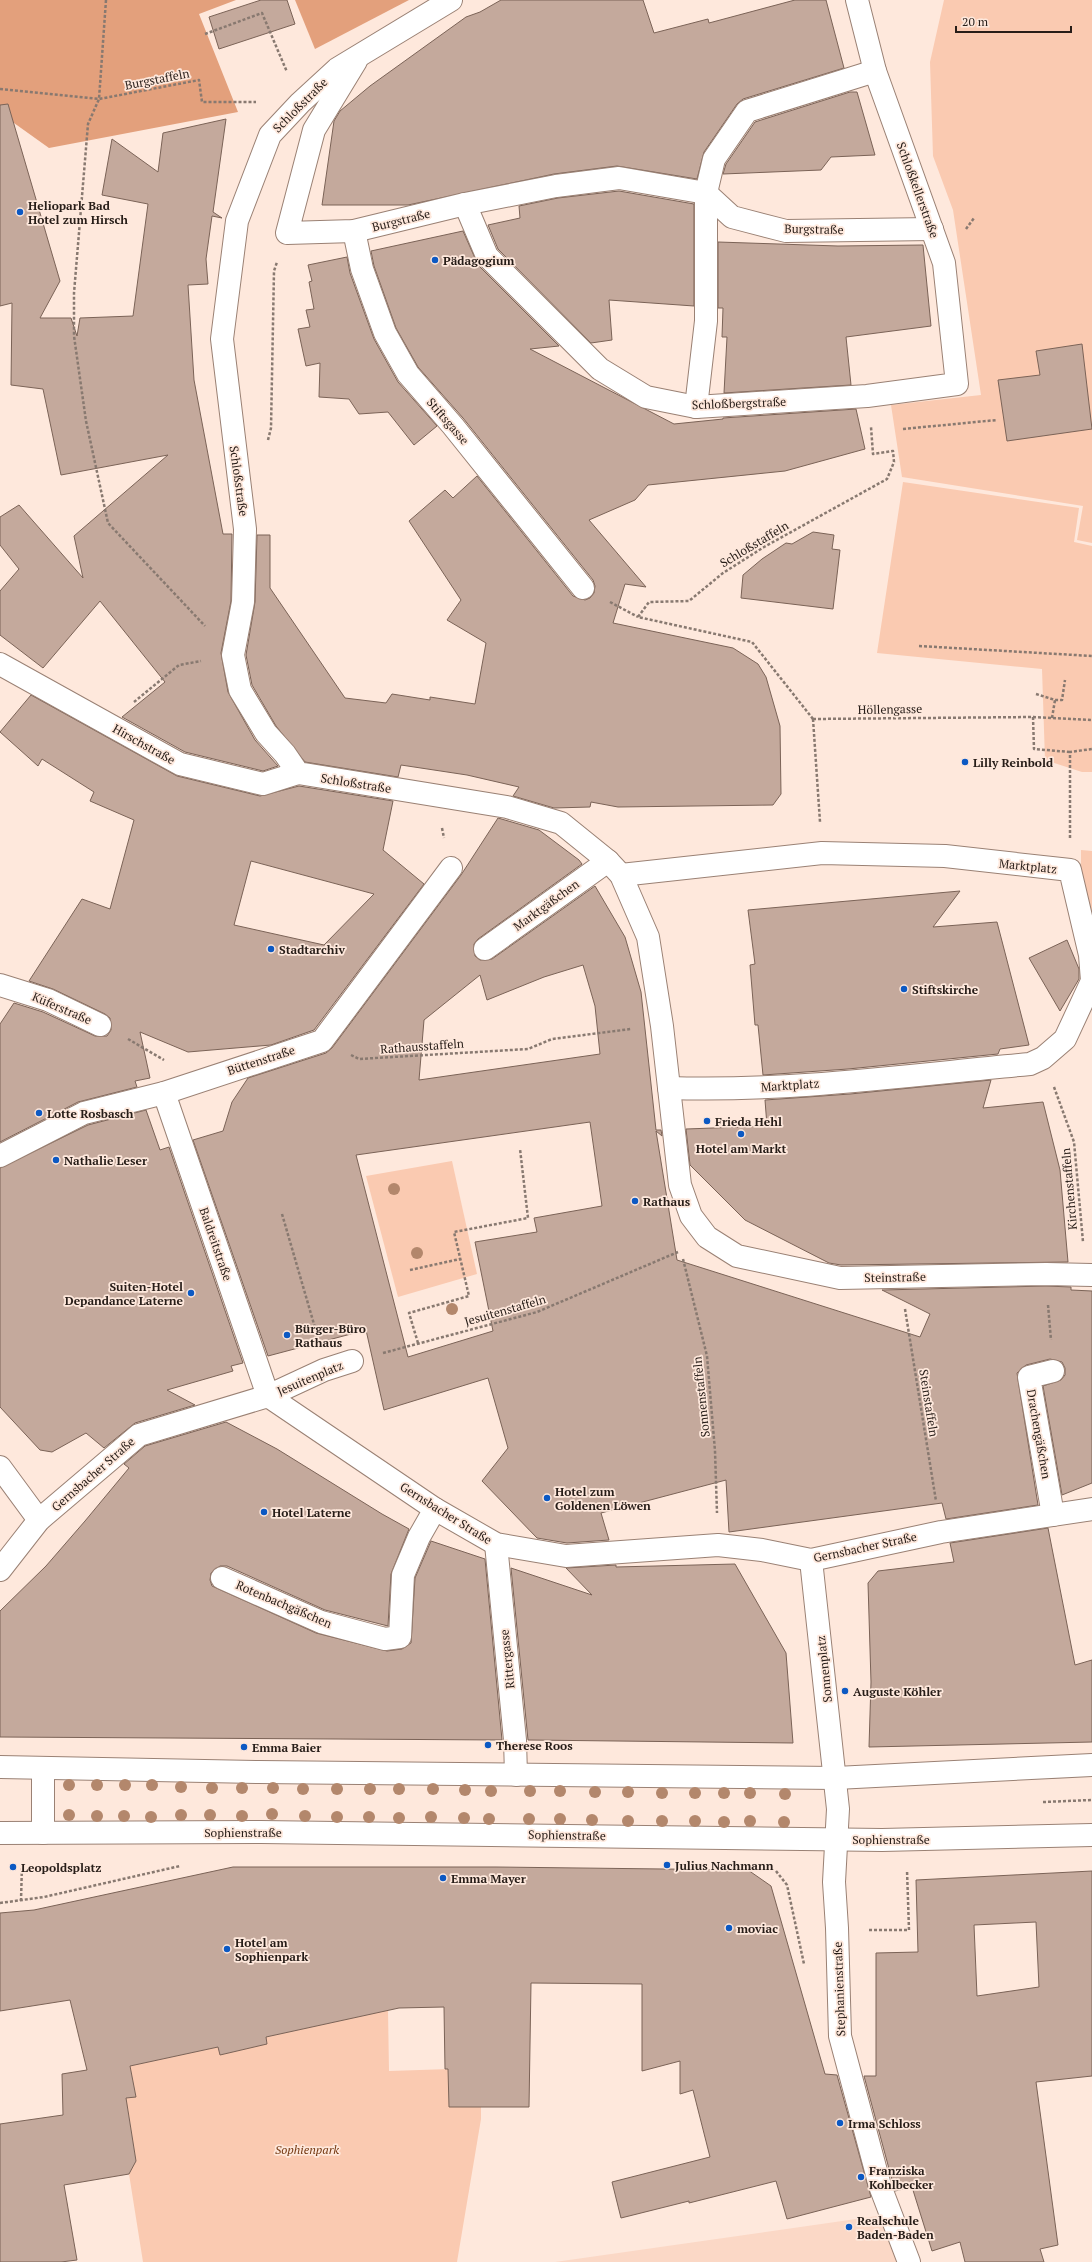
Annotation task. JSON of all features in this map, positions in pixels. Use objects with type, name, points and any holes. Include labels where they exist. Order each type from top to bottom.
[{"type":"street","name":"Schloßstraße","points":[[451,0],[336,69],[300,103],[270,135],[238,220],[222,339],[245,529],[243,602],[233,655],[240,690],[266,733],[285,754],[298,773],[507,807],[561,823],[615,868]]},
{"type":"street","name":"Schloßkellerstraße","points":[[857,0],[874,71],[944,264],[957,384]]},
{"type":"street","points":[[287,233],[314,130],[360,55]]},
{"type":"street","points":[[696,407],[706,321],[706,193],[714,159],[747,111],[874,71]]},
{"type":"street","name":"Burgstraße","points":[[287,233],[354,231],[466,204],[556,186],[619,178],[706,193],[732,217],[786,231],[932,229]]},
{"type":"street","name":"Schloßbergstraße","points":[[466,204],[487,256],[600,369],[646,397],[696,407],[867,396],[957,384]]},
{"type":"street","name":"Stiftsgasse","points":[[354,231],[362,269],[385,333],[408,374],[487,466],[584,588]]},
{"type":"street","name":"Hirschstraße","points":[[0,664],[180,764],[263,784],[298,773]]},
{"type":"street","name":"Marktplatz","points":[[615,868],[699,865],[822,853],[945,856],[1070,870],[1090,955],[1092,981],[1065,1039],[1043,1058],[1030,1064],[764,1088],[669,1088]]},
{"type":"street","points":[[322,1041],[451,868]]},
{"type":"street","points":[[615,868],[648,936],[662,1026],[669,1088]]},
{"type":"street","name":"Marktgäßchen","points":[[486,949],[615,868]]},
{"type":"street","name":"Küferstraße","points":[[0,985],[48,1000],[100,1025]]},
{"type":"street","name":"Büttenstraße","points":[[0,1156],[84,1113],[164,1093],[322,1041]]},
{"type":"street","name":"Steinstraße","points":[[669,1088],[680,1185],[691,1216],[707,1237],[737,1256],[771,1265],[840,1278],[1046,1274],[1089,1275]]},
{"type":"street","name":"Baldreitstraße","points":[[164,1093],[268,1396]]},
{"type":"street","name":"Jesuitenplatz","points":[[268,1396],[324,1370],[352,1361]]},
{"type":"street","name":"Drachengäßchen","points":[[1053,1371],[1029,1377],[1053,1515]]},
{"type":"street","name":"Gernsbacher Straße","points":[[0,1570],[39,1520],[139,1434],[268,1396],[435,1509],[496,1544],[566,1556],[718,1545],[762,1550],[811,1560],[941,1532],[1092,1509]]},
{"type":"street","points":[[0,1467],[39,1520]]},
{"type":"street","name":"Rotenbachgäßchen","points":[[222,1578],[321,1622],[385,1639],[400,1637],[403,1575],[419,1537],[435,1509]]},
{"type":"street","name":"Rittergasse","points":[[496,1544],[515,1740],[516,1775]]},
{"type":"street","name":"Sonnenplatz","points":[[811,1560],[836,1778]]},
{"type":"street","points":[[0,1767],[516,1775],[836,1778],[1092,1765]]},
{"type":"street","points":[[32,1833],[43,1768]]},
{"type":"street","name":"Stephanienstraße","points":[[836,1778],[838,1839],[834,1882],[837,1928],[840,2036],[880,2186],[909,2262]]},
{"type":"street","name":"Sophienstraße","points":[[0,1833],[276,1832],[906,1840],[1092,1835]]},
{"type":"path","points":[[106,0],[99,99],[88,124],[74,293],[74,336],[86,421],[108,523],[233,655]]},
{"type":"path","points":[[205,34],[262,13],[300,103]]},
{"type":"path","name":"Burgstaffeln","points":[[0,89],[99,99],[199,80],[202,102],[300,103]]},
{"type":"path","points":[[271,428],[274,271],[287,233]]},
{"type":"path","name":"Schloßstaffeln","points":[[813,719],[752,642],[638,617],[649,602],[689,601],[723,572],[764,546],[887,479],[894,462],[893,451],[873,454],[870,419]]},
{"type":"path","points":[[903,429],[997,420]]},
{"type":"path","points":[[919,646],[1092,656]]},
{"type":"path","points":[[134,701],[179,665],[233,655]]},
{"type":"path","points":[[1036,694],[1055,700],[1062,700],[1065,680]]},
{"type":"path","points":[[1052,718],[1055,700]]},
{"type":"path","points":[[1033,717],[1034,749],[1070,752],[1092,749]]},
{"type":"path","name":"Höllengasse","points":[[813,719],[1033,717],[1092,720]]},
{"type":"path","points":[[813,719],[822,853]]},
{"type":"path","points":[[1070,752],[1070,870]]},
{"type":"path","name":"Rathausstaffeln","points":[[322,1041],[359,1059],[528,1049],[552,1040],[662,1026]]},
{"type":"path","name":"Kirchenstaffeln","points":[[1043,1058],[1074,1142],[1089,1275]]},
{"type":"path","points":[[418,1343],[409,1313],[469,1296],[454,1232],[528,1218],[520,1149]]},
{"type":"path","points":[[282,1214],[320,1343]]},
{"type":"path","name":"Jesuitenstaffeln","points":[[382,1354],[418,1343],[537,1312],[681,1251]]},
{"type":"path","name":"Sonnenstaffeln","points":[[681,1251],[707,1356],[715,1451],[718,1545]]},
{"type":"path","points":[[410,1270],[460,1259]]},
{"type":"path","points":[[1046,1274],[1053,1371]]},
{"type":"path","name":"Steinstaffeln","points":[[900,1277],[941,1532]]},
{"type":"path","points":[[21,1901],[32,1833]]},
{"type":"path","points":[[872,1930],[909,1930],[906,1840]]},
{"type":"path","points":[[779,1873],[787,1886],[806,1970]]},
{"type":"shaded area","points":[[0,0],[236,0],[199,14],[238,112],[49,148],[0,113]]},
{"type":"shaded area","points":[[295,0],[409,0],[315,49]]},
{"type":"shaded area","name":"Realschule Baden-Baden","points":[[891,2214],[909,2262],[555,2262]]},
{"type":"green space","points":[[944,0],[1092,0],[1092,543],[1077,540],[1083,506],[902,477],[891,405],[981,395],[953,210],[933,156],[930,62]]},
{"type":"green space","points":[[903,482],[1079,508],[1074,542],[1092,546],[1092,772],[1082,772],[1045,760],[1042,669],[877,653]]},
{"type":"green space","points":[[1081,850],[1092,851],[1092,914],[1081,873]]},
{"type":"green space","points":[[452,1161],[477,1274],[398,1297],[366,1176]]},
{"type":"green space","name":"Sophienpark","points":[[388,2010],[389,2071],[481,2068],[481,2119],[457,2262],[143,2262],[129,2174],[136,2161],[128,2109],[118,2100],[136,2096],[130,2066],[218,2047],[267,2044],[266,2037]]},
{"type":"building","points":[[261,0],[287,0],[295,24],[219,49],[209,17]]},
{"type":"building","points":[[501,0],[643,0],[654,33],[708,19],[709,23],[795,0],[826,0],[844,68],[743,99],[737,104],[704,152],[697,179],[617,166],[554,174],[408,205],[322,205],[334,121],[340,111],[370,86],[466,17],[480,12]]},
{"type":"building","points":[[850,92],[857,92],[875,155],[831,157],[821,170],[723,174],[726,164],[755,122]]},
{"type":"building","points":[[8,104],[60,281],[40,318],[71,318],[77,336],[80,318],[133,316],[148,204],[102,195],[112,139],[158,172],[163,133],[226,119],[213,212],[222,218],[212,216],[206,259],[208,284],[188,285],[194,380],[223,534],[232,534],[231,601],[221,653],[228,692],[255,740],[278,766],[263,771],[185,752],[122,717],[165,682],[100,601],[43,668],[0,635],[0,591],[19,569],[0,545],[0,517],[19,505],[83,578],[74,536],[168,455],[61,475],[43,389],[11,385],[12,303],[0,306],[0,105]]},
{"type":"building","points":[[619,191],[694,204],[694,306],[609,300],[612,340],[591,343],[498,249],[488,225],[520,218],[519,206],[558,198]]},
{"type":"building","points":[[463,231],[478,265],[559,346],[530,349],[674,424],[723,418],[856,409],[865,449],[785,471],[648,485],[635,500],[589,520],[646,587],[625,584],[613,623],[733,648],[758,664],[766,677],[780,726],[781,794],[773,805],[618,807],[591,802],[590,807],[554,808],[513,796],[519,787],[467,775],[401,765],[398,777],[305,762],[276,726],[252,685],[246,655],[255,602],[257,535],[270,535],[270,588],[345,698],[386,703],[392,694],[430,700],[430,697],[475,704],[486,643],[447,620],[461,600],[409,521],[445,490],[453,498],[477,476],[573,596],[585,600],[590,598],[594,593],[595,586],[593,580],[463,418],[418,367],[396,328],[374,266],[371,251]]},
{"type":"building","points":[[718,242],[838,246],[923,245],[931,326],[846,337],[851,385],[724,393],[727,337],[722,337],[723,308],[718,308]]},
{"type":"building","points":[[347,257],[350,273],[374,339],[398,382],[437,426],[414,445],[388,412],[359,414],[349,399],[319,397],[320,363],[306,366],[298,329],[310,327],[306,310],[314,309],[309,282],[312,281],[308,265]]},
{"type":"building","points":[[1082,344],[1092,429],[1007,441],[998,380],[1040,375],[1036,351]]},
{"type":"building","points":[[813,532],[834,535],[832,549],[840,550],[833,609],[741,598],[743,575],[762,559],[786,543],[792,544]]},
{"type":"building","points":[[31,695],[177,776],[260,796],[299,786],[393,801],[383,850],[424,884],[314,1030],[271,1045],[188,1052],[140,1032],[150,1078],[135,1081],[137,1087],[78,1102],[0,1142],[0,1024],[14,1003],[43,1012],[95,1036],[107,1036],[111,1030],[110,1018],[105,1014],[53,989],[29,981],[82,899],[110,909],[134,820],[90,801],[94,792],[42,759],[38,766],[0,732]],"holes":[[[251,861],[374,894],[324,945],[234,925]]]},
{"type":"building","points":[[498,818],[539,830],[579,860],[582,864],[478,939],[474,944],[475,956],[480,960],[492,959],[595,886],[625,937],[641,992],[656,1130],[661,1130],[662,1136],[656,1131],[677,1260],[920,1337],[930,1314],[882,1290],[1046,1286],[1071,1287],[1071,1290],[1092,1291],[1092,1483],[1062,1495],[1043,1386],[1061,1380],[1065,1375],[1065,1368],[1062,1362],[1050,1359],[1026,1365],[1017,1373],[1038,1505],[946,1519],[942,1503],[729,1532],[726,1480],[601,1513],[609,1540],[567,1543],[537,1538],[482,1481],[508,1448],[488,1378],[384,1410],[366,1330],[268,1356],[193,1140],[223,1131],[232,1102],[248,1078],[326,1053],[332,1048],[461,875]],"holes":[[[583,965],[595,1006],[600,1054],[419,1080],[424,1020],[480,975],[487,1000],[544,977]],[[590,1122],[602,1206],[534,1218],[537,1232],[475,1242],[493,1331],[408,1357],[356,1155]]]},
{"type":"building","name":"Stiftskirche","points":[[960,891],[933,927],[997,922],[1029,1045],[1000,1049],[998,1054],[848,1069],[763,1075],[758,1025],[755,1025],[750,965],[755,964],[748,910]]},
{"type":"building","points":[[1067,940],[1079,969],[1079,979],[1060,1011],[1029,958]]},
{"type":"building","points":[[991,1080],[983,1108],[1043,1102],[1060,1170],[1068,1262],[841,1265],[829,1263],[745,1220],[690,1165],[686,1129],[767,1126],[765,1100],[850,1094]]},
{"type":"building","points":[[146,1110],[160,1150],[169,1147],[243,1363],[231,1366],[233,1371],[167,1390],[195,1405],[135,1423],[104,1448],[86,1433],[52,1452],[40,1450],[0,1407],[0,1168],[88,1125]]},
{"type":"building","points":[[226,1422],[277,1449],[409,1529],[391,1574],[388,1626],[325,1610],[227,1566],[220,1566],[211,1573],[210,1580],[212,1586],[316,1633],[387,1651],[402,1649],[411,1643],[415,1578],[431,1541],[485,1559],[502,1740],[0,1737],[0,1611],[46,1566],[129,1468],[124,1464],[145,1446]]},
{"type":"building","points":[[1048,1528],[1075,1665],[1092,1660],[1092,1742],[869,1747],[871,1682],[868,1583],[878,1571],[954,1562],[950,1543]]},
{"type":"building","points":[[735,1564],[786,1653],[793,1743],[528,1740],[511,1568],[592,1595],[566,1568],[616,1565],[616,1567]]},
{"type":"building","points":[[233,1867],[496,1867],[748,1870],[771,1886],[825,2074],[837,2075],[871,2197],[787,2219],[776,2181],[621,2218],[612,2182],[710,2157],[693,2090],[680,2094],[680,2061],[642,2071],[642,1984],[531,1983],[529,2107],[449,2107],[448,2069],[445,2069],[444,2007],[399,2008],[266,2037],[267,2044],[220,2055],[218,2047],[130,2066],[136,2097],[126,2098],[136,2161],[129,2174],[64,2185],[77,2260],[61,2262],[0,2262],[0,2124],[63,2115],[62,2074],[87,2070],[70,2000],[0,2011],[0,1913],[34,1910]]},
{"type":"building","points":[[1092,1871],[1092,2076],[1036,2082],[1058,2245],[1040,2249],[1044,2262],[965,2262],[960,2242],[932,2251],[912,2187],[895,2191],[864,2076],[876,2076],[876,1953],[918,1952],[916,1880]],"holes":[[[1036,1922],[1039,1987],[977,1996],[974,1925]]]},
{"type":"place","name":"Heliopark Bad Hotel zum Hirsch","points":[[20,212]]},
{"type":"place","name":"Pädagogium","points":[[435,260]]},
{"type":"place","name":"Lilly Reinbold","points":[[965,762]]},
{"type":"place","name":"Stadtarchiv","points":[[271,949]]},
{"type":"place","name":"Stiftskirche","points":[[904,989]]},
{"type":"place","name":"Lotte Rosbasch","points":[[39,1113]]},
{"type":"place","name":"Frieda Hehl","points":[[707,1121]]},
{"type":"place","name":"Hotel am Markt","points":[[741,1134]]},
{"type":"place","name":"Nathalie Leser","points":[[56,1160]]},
{"type":"place","name":"Rathaus","points":[[635,1201]]},
{"type":"place","name":"Suiten-Hotel Depandance Laterne","points":[[191,1293]]},
{"type":"place","name":"Bürger-Büro Rathaus","points":[[287,1335]]},
{"type":"place","name":"Hotel zum Goldenen Löwen","points":[[547,1498]]},
{"type":"place","name":"Hotel Laterne","points":[[264,1512]]},
{"type":"place","name":"Auguste Köhler","points":[[845,1691]]},
{"type":"place","name":"Therese Roos","points":[[488,1745]]},
{"type":"place","name":"Emma Baier","points":[[244,1747]]},
{"type":"place","name":"Julius Nachmann","points":[[667,1865]]},
{"type":"place","name":"Leopoldsplatz","points":[[13,1867]]},
{"type":"place","name":"Emma Mayer","points":[[443,1878]]},
{"type":"place","name":"moviac","points":[[729,1928]]},
{"type":"place","name":"Hotel am Sophienpark","points":[[227,1949]]},
{"type":"place","name":"Irma Schloss","points":[[840,2123]]},
{"type":"place","name":"Franziska Kohlbecker","points":[[861,2177]]},
{"type":"place","name":"Realschule Baden-Baden","points":[[849,2227]]}]
